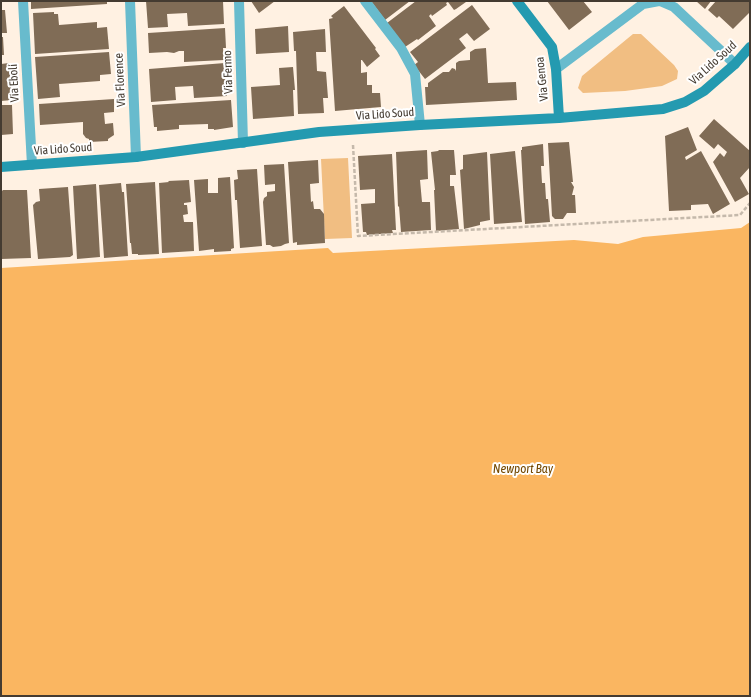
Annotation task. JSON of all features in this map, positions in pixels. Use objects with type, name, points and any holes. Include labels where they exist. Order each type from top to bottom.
[{"type":"street","name":"Via Eboli","points":[[23,1],[32,164]]},
{"type":"street","name":"Via Florence","points":[[130,1],[136,157]]},
{"type":"street","name":"Via Fermo","points":[[239,1],[244,143]]},
{"type":"street","points":[[365,1],[401,48],[415,74],[420,125]]},
{"type":"street","name":"Via Genoa","points":[[517,1],[552,47],[556,68],[559,118]]},
{"type":"street","points":[[556,68],[643,4],[659,1],[674,8],[735,64]]},
{"type":"street","name":"Via Lido Soud","points":[[1,168],[32,164],[136,157],[319,132],[559,118],[663,109],[685,102],[704,91],[735,64],[750,46]]},
{"type":"path","points":[[352,130],[358,236],[740,214],[750,203]]},
{"type":"shaded area","points":[[633,34],[641,34],[674,65],[678,71],[677,79],[662,86],[625,91],[583,93],[578,88],[582,76]]},
{"type":"shaded area","points":[[348,158],[352,238],[325,239],[321,159]]},
{"type":"water","name":"Newport Bay","points":[[750,222],[750,696],[1,696],[1,268],[328,248],[333,253],[574,240],[618,244],[643,237],[741,228]]},
{"type":"building","points":[[31,1],[107,1],[107,4],[31,9]]},
{"type":"building","points":[[146,1],[223,1],[224,24],[188,26],[187,13],[167,14],[168,27],[148,28]]},
{"type":"building","points":[[251,1],[275,1],[259,13]]},
{"type":"building","points":[[371,1],[410,1],[385,20]]},
{"type":"building","points":[[416,1],[466,2],[454,10],[448,2],[446,3],[447,5],[432,16],[431,14],[429,16],[436,26],[418,40],[417,39],[405,47],[387,23]]},
{"type":"building","points":[[547,1],[583,1],[592,12],[569,30]]},
{"type":"building","points":[[696,1],[711,1],[705,9]]},
{"type":"building","points":[[716,1],[750,1],[750,12],[733,29],[719,16],[717,18],[708,10]]},
{"type":"building","points":[[472,5],[490,29],[474,41],[467,33],[459,39],[466,48],[425,79],[414,65],[418,62],[410,52]]},
{"type":"building","points":[[344,6],[376,48],[375,49],[380,56],[367,67],[361,60],[361,73],[367,72],[367,85],[372,85],[372,93],[380,93],[381,107],[335,111],[329,19],[333,18],[331,16]]},
{"type":"building","points":[[1,10],[5,10],[7,33],[1,33]]},
{"type":"building","points":[[54,12],[54,14],[58,14],[59,25],[97,22],[97,28],[107,27],[109,49],[35,54],[33,13]]},
{"type":"building","points":[[288,26],[289,52],[256,54],[255,29]]},
{"type":"building","points":[[225,28],[226,48],[223,48],[224,60],[184,62],[184,51],[174,53],[149,53],[148,33]]},
{"type":"building","points":[[325,29],[326,52],[316,52],[317,71],[326,72],[328,98],[323,98],[324,113],[298,114],[296,51],[294,51],[293,32]]},
{"type":"building","points":[[1,37],[3,37],[4,55],[1,55]]},
{"type":"building","points":[[486,48],[488,83],[516,82],[517,100],[426,105],[425,87],[428,87],[428,83],[443,72],[449,72],[452,68],[456,71],[456,63],[459,61],[470,60],[470,52],[475,49]]},
{"type":"building","points":[[109,52],[111,74],[100,75],[100,81],[59,84],[60,97],[38,99],[35,57]]},
{"type":"building","points":[[9,63],[12,100],[1,101],[1,64]]},
{"type":"building","points":[[225,63],[227,96],[194,98],[193,86],[175,87],[176,100],[151,102],[149,69]]},
{"type":"building","points":[[293,67],[295,90],[293,90],[294,116],[253,119],[251,87],[280,85],[279,68]]},
{"type":"building","points":[[114,99],[114,112],[104,113],[105,124],[113,123],[114,135],[108,139],[108,141],[89,142],[89,139],[83,134],[83,122],[40,125],[39,104]]},
{"type":"building","points":[[231,100],[233,127],[214,130],[208,129],[208,124],[179,125],[179,129],[157,131],[157,127],[154,127],[152,105]]},
{"type":"building","points":[[1,105],[12,105],[13,134],[1,135]]},
{"type":"building","points":[[714,119],[750,151],[750,167],[740,178],[749,194],[735,202],[713,162],[720,153],[724,157],[727,152],[718,144],[714,149],[699,136]]},
{"type":"building","points":[[688,127],[697,150],[685,157],[686,160],[701,151],[730,204],[713,214],[708,204],[691,205],[691,210],[669,211],[665,136]]},
{"type":"building","points":[[569,142],[573,182],[571,182],[574,187],[572,195],[575,195],[576,213],[567,213],[563,219],[555,219],[552,216],[548,143]]},
{"type":"building","points":[[543,144],[544,166],[541,166],[542,183],[545,183],[550,222],[525,224],[521,150],[522,147]]},
{"type":"building","points":[[427,150],[428,179],[420,180],[422,202],[430,202],[431,230],[401,232],[399,206],[398,207],[396,152]]},
{"type":"building","points":[[439,150],[454,150],[456,175],[450,175],[450,186],[454,186],[459,229],[436,231],[435,190],[431,152]]},
{"type":"building","points":[[515,151],[522,222],[494,224],[490,154]]},
{"type":"building","points":[[487,152],[490,220],[480,222],[480,225],[464,229],[460,170],[463,169],[463,155]]},
{"type":"building","points":[[392,154],[396,230],[392,230],[393,233],[367,235],[366,232],[363,232],[361,204],[375,203],[375,189],[360,190],[358,156]]},
{"type":"building","points":[[318,160],[319,183],[310,184],[311,202],[313,201],[314,209],[320,209],[324,214],[325,243],[297,245],[297,242],[293,243],[288,162]]},
{"type":"building","points":[[284,164],[289,243],[273,247],[266,245],[263,202],[264,198],[267,196],[267,192],[275,191],[275,184],[265,185],[264,165]]},
{"type":"building","points":[[257,169],[262,246],[240,248],[237,200],[235,200],[234,180],[238,179],[237,170]]},
{"type":"building","points":[[230,177],[234,248],[231,249],[231,251],[214,252],[214,249],[199,251],[194,180],[208,179],[208,193],[218,193],[218,178]]},
{"type":"building","points":[[189,180],[191,202],[184,203],[184,205],[187,205],[188,214],[183,215],[184,222],[193,222],[194,251],[162,253],[159,183]]},
{"type":"building","points":[[155,182],[159,254],[132,254],[126,184]]},
{"type":"building","points":[[121,183],[122,192],[124,192],[128,256],[104,258],[99,185]]},
{"type":"building","points":[[96,184],[100,257],[77,259],[73,186]]},
{"type":"building","points":[[68,187],[73,255],[70,257],[38,259],[33,205],[40,201],[39,189]]},
{"type":"building","points":[[3,190],[27,190],[31,258],[1,259],[1,192]]}]
